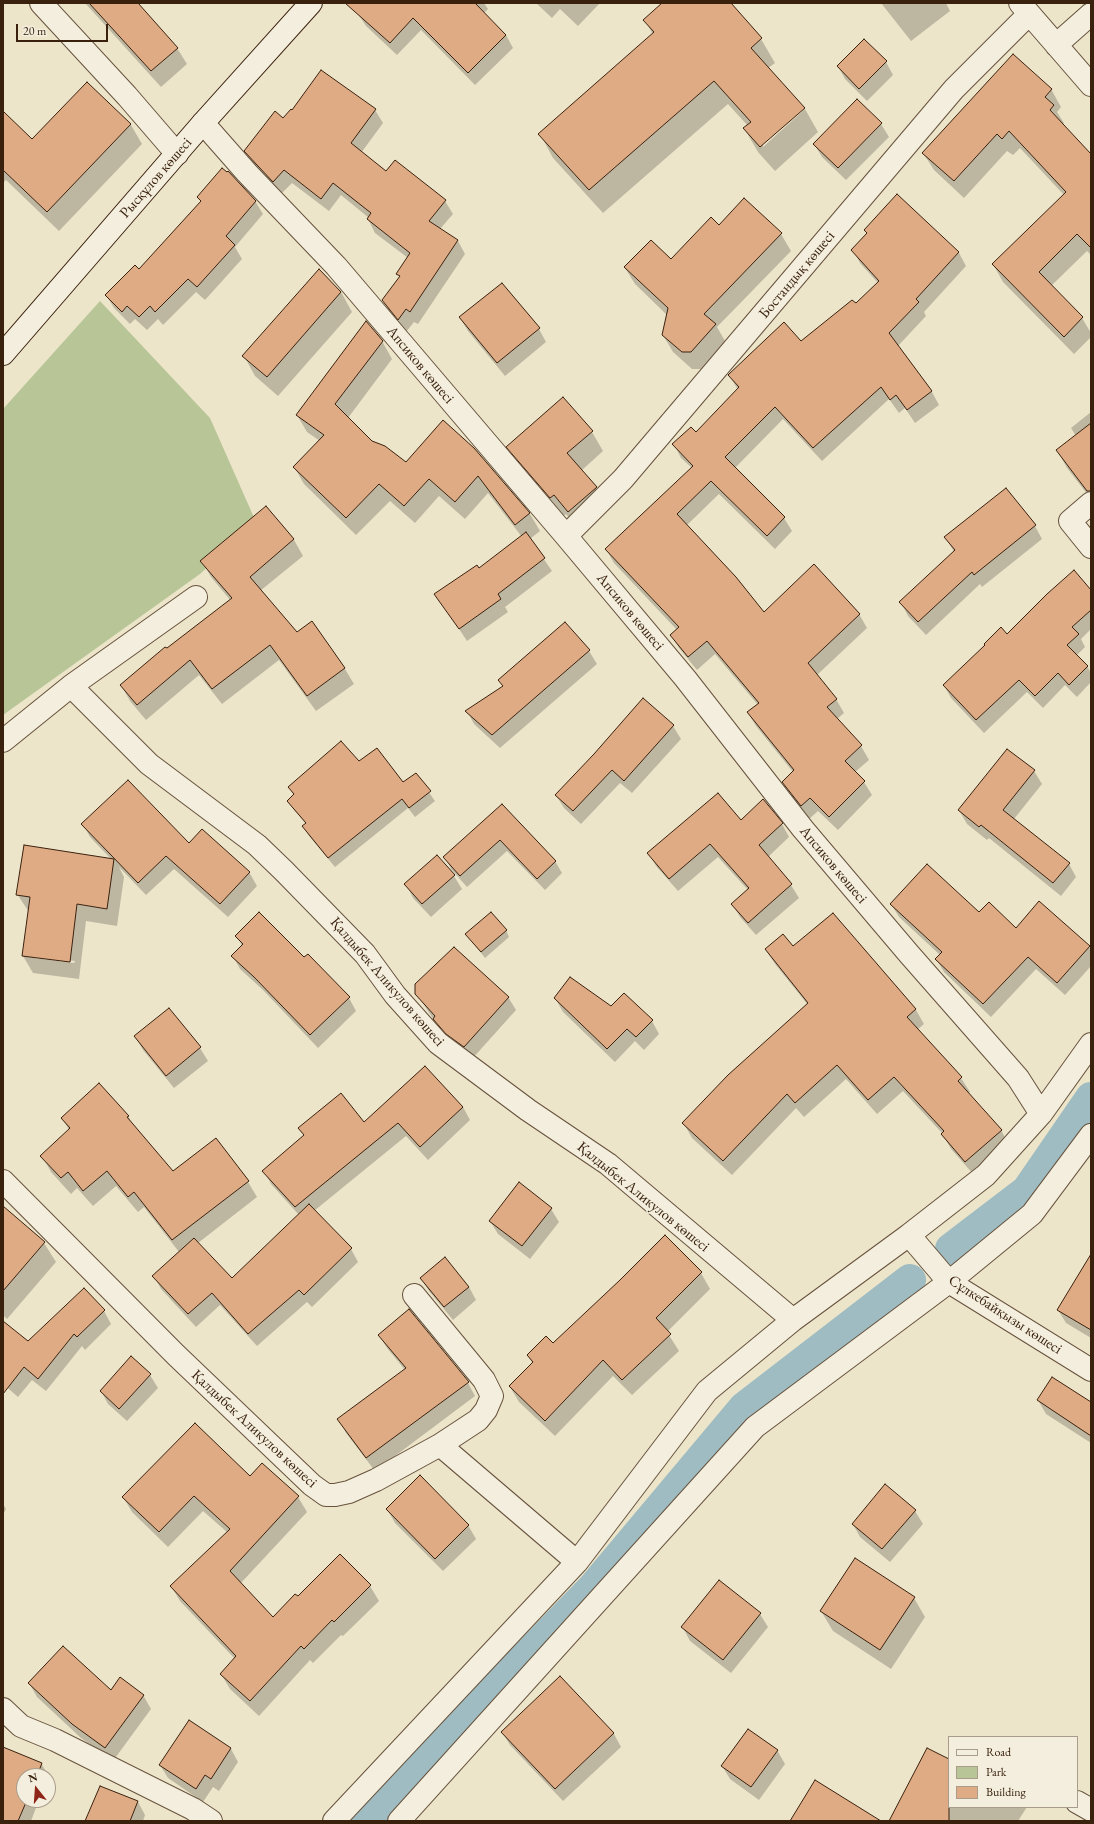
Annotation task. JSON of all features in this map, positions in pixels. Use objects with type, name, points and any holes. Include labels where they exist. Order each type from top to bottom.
[{"type":"street","points":[[41,3],[127,96],[176,154]]},
{"type":"street","name":"Рысқұлов көшесі","points":[[3,354],[203,123],[311,3]]},
{"type":"street","points":[[1024,9],[1091,85]]},
{"type":"street","name":"Бостандық көшесі","points":[[566,536],[623,480],[954,89],[1024,9]]},
{"type":"street","points":[[1056,45],[1091,14]]},
{"type":"street","name":"Апсиков көшесі","points":[[203,123],[247,173],[336,266],[566,536],[685,678],[803,829],[909,954],[1018,1078],[1041,1114]]},
{"type":"street","points":[[1091,503],[1070,521],[1091,547]]},
{"type":"street","points":[[3,741],[71,686],[196,597]]},
{"type":"street","name":"Қалдыбек Аликулов көшесі","points":[[71,686],[149,764],[257,845],[364,954],[395,995],[438,1043],[528,1110],[608,1164],[793,1320]]},
{"type":"street","points":[[334,1821],[576,1562],[707,1391],[793,1320],[909,1235],[986,1175],[1041,1114],[1091,1044]]},
{"type":"street","points":[[399,1821],[756,1427],[949,1282],[1032,1214],[1091,1135]]},
{"type":"street","name":"Қалдыбек Аликулов көшесі","points":[[3,1181],[176,1355],[326,1495],[335,1496],[349,1492],[376,1480],[440,1445],[478,1420],[486,1410],[492,1396],[484,1380],[414,1295]]},
{"type":"street","name":"Сұлкебайқызы көшесі","points":[[909,1235],[949,1282],[1091,1370]]},
{"type":"street","points":[[440,1445],[576,1562]]},
{"type":"street","points":[[3,1709],[21,1726],[55,1740],[193,1809],[211,1821]]},
{"type":"street","points":[[1078,1803],[1091,1810]]},
{"type":"green space","points":[[100,301],[210,418],[256,522],[200,574],[3,715],[3,409]]},
{"type":"building","points":[[89,3],[138,3],[178,48],[151,71]]},
{"type":"building","points":[[345,3],[475,3],[506,35],[468,73],[413,18],[390,43]]},
{"type":"building","points":[[662,3],[731,3],[762,38],[751,48],[805,108],[760,147],[743,128],[751,122],[714,81],[589,190],[538,134],[654,32],[643,20]]},
{"type":"building","points":[[864,39],[887,61],[859,89],[837,66]]},
{"type":"building","points":[[1013,54],[1052,89],[1045,97],[1054,105],[1050,110],[1091,154],[1091,248],[1077,234],[1039,272],[1083,317],[1064,337],[992,264],[1066,192],[1009,131],[1002,139],[997,134],[954,181],[922,153]]},
{"type":"building","points":[[321,70],[376,109],[351,143],[386,171],[395,160],[446,200],[429,221],[458,240],[410,312],[406,309],[398,320],[382,300],[400,276],[396,274],[410,253],[367,219],[371,213],[333,183],[321,199],[284,170],[273,182],[244,151],[275,111],[283,118],[291,109],[292,110]]},
{"type":"building","points":[[87,82],[131,124],[47,212],[3,170],[3,111],[32,139]]},
{"type":"building","points":[[857,99],[882,123],[838,168],[813,144]]},
{"type":"building","points":[[222,168],[227,172],[228,171],[256,201],[226,236],[235,245],[197,287],[188,279],[155,312],[150,306],[139,317],[127,306],[122,312],[105,295],[135,265],[139,269],[201,201],[197,197]]},
{"type":"building","points":[[897,194],[959,252],[916,299],[919,302],[889,333],[932,391],[907,410],[896,395],[890,400],[881,387],[813,448],[775,407],[725,457],[785,517],[767,536],[711,481],[677,514],[736,577],[764,612],[814,564],[860,614],[808,663],[837,699],[827,707],[862,745],[845,761],[865,781],[829,817],[810,798],[801,806],[782,782],[794,770],[747,712],[759,703],[707,641],[688,657],[670,635],[679,627],[605,549],[693,466],[672,444],[691,427],[696,432],[739,387],[728,375],[784,322],[801,341],[852,300],[856,303],[879,281],[851,250],[867,233],[864,230]]},
{"type":"building","points":[[744,198],[782,233],[704,314],[716,324],[691,352],[682,352],[662,335],[668,308],[624,267],[651,240],[671,259],[711,217],[719,225]]},
{"type":"building","points":[[319,269],[341,292],[267,377],[242,356]]},
{"type":"building","points":[[502,283],[540,328],[497,363],[459,317]]},
{"type":"building","points":[[366,321],[383,341],[335,404],[372,441],[385,446],[406,462],[443,420],[474,448],[530,513],[515,525],[478,476],[455,502],[429,479],[404,506],[379,484],[346,518],[293,467],[324,435],[296,415]]},
{"type":"building","points":[[563,397],[593,431],[567,453],[597,487],[568,512],[554,495],[550,498],[506,447]]},
{"type":"building","points":[[1091,423],[1091,491],[1087,491],[1056,450]]},
{"type":"building","points":[[1006,488],[1036,525],[974,575],[972,572],[918,622],[899,602],[955,550],[944,537]]},
{"type":"building","points":[[266,506],[294,539],[250,577],[297,632],[312,621],[345,668],[307,696],[270,645],[212,689],[190,660],[137,705],[120,685],[165,647],[167,648],[232,598],[200,561]]},
{"type":"building","points":[[526,532],[545,558],[498,594],[501,599],[459,629],[434,594],[477,565],[479,568]]},
{"type":"building","points":[[1074,570],[1091,590],[1091,610],[1072,627],[1079,634],[1067,645],[1088,666],[1069,685],[1058,673],[1035,696],[1019,680],[976,720],[943,685],[985,645],[984,644],[1001,627],[1007,634],[1047,594]]},
{"type":"building","points":[[565,622],[590,650],[492,735],[465,711],[503,686],[498,680]]},
{"type":"building","points":[[643,698],[674,725],[624,781],[612,770],[573,811],[555,795],[594,754]]},
{"type":"building","points":[[341,741],[359,761],[377,748],[403,782],[416,773],[431,791],[409,808],[402,799],[328,858],[302,826],[306,823],[287,801],[294,794],[288,787]]},
{"type":"building","points":[[1007,749],[1035,770],[1003,810],[1070,863],[1053,883],[981,825],[979,827],[958,810]]},
{"type":"building","points":[[128,780],[189,843],[202,829],[250,872],[220,904],[166,856],[138,883],[81,824]]},
{"type":"building","points":[[718,793],[741,820],[763,799],[783,823],[759,845],[792,884],[748,923],[731,904],[749,888],[710,844],[669,879],[647,853]]},
{"type":"building","points":[[502,804],[556,861],[537,879],[500,840],[460,876],[443,857]]},
{"type":"building","points":[[24,845],[114,859],[107,909],[77,904],[70,962],[22,956],[30,897],[16,895]]},
{"type":"building","points":[[437,855],[455,875],[422,904],[404,884]]},
{"type":"building","points":[[927,864],[979,912],[989,902],[1016,928],[1039,901],[1090,946],[1057,983],[1028,957],[983,1004],[935,959],[942,952],[890,904]]},
{"type":"building","points":[[259,912],[304,957],[308,954],[350,997],[310,1035],[254,977],[231,956],[243,944],[235,936]]},
{"type":"building","points":[[491,912],[507,930],[481,952],[465,934]]},
{"type":"building","points":[[833,913],[916,1009],[907,1017],[962,1077],[958,1081],[1002,1130],[965,1162],[941,1134],[944,1131],[894,1077],[868,1100],[837,1065],[795,1103],[787,1094],[723,1161],[682,1123],[728,1075],[808,1003],[765,949],[783,934],[793,946]]},
{"type":"building","points":[[454,947],[509,997],[464,1047],[446,1034],[433,1019],[435,1016],[415,994],[415,984]]},
{"type":"building","points":[[570,977],[611,1006],[624,993],[653,1020],[636,1037],[627,1029],[607,1049],[554,998]]},
{"type":"building","points":[[169,1008],[201,1047],[166,1076],[134,1036]]},
{"type":"building","points":[[425,1066],[463,1107],[420,1147],[398,1123],[295,1207],[262,1171],[304,1135],[298,1128],[341,1093],[364,1122]]},
{"type":"building","points":[[99,1083],[129,1116],[127,1117],[173,1171],[216,1138],[249,1181],[172,1240],[134,1192],[128,1197],[107,1171],[83,1191],[68,1172],[61,1178],[40,1156],[70,1128],[61,1118]]},
{"type":"building","points":[[519,1182],[552,1208],[522,1246],[489,1221]]},
{"type":"building","points":[[309,1204],[352,1248],[304,1295],[299,1290],[248,1334],[212,1293],[188,1314],[152,1276],[194,1238],[232,1278]]},
{"type":"building","points":[[3,1206],[45,1242],[3,1291]]},
{"type":"building","points":[[665,1235],[702,1272],[656,1318],[671,1334],[622,1380],[603,1360],[545,1421],[509,1386],[533,1362],[527,1355],[546,1336],[553,1343]]},
{"type":"building","points":[[1091,1254],[1091,1330],[1057,1310]]},
{"type":"building","points":[[445,1257],[469,1287],[444,1307],[420,1278]]},
{"type":"building","points":[[84,1288],[105,1310],[77,1337],[74,1334],[38,1379],[24,1367],[3,1394],[3,1321],[28,1341]]},
{"type":"building","points":[[409,1309],[469,1382],[366,1458],[337,1419],[406,1368],[378,1335]]},
{"type":"building","points":[[131,1356],[151,1374],[119,1409],[100,1391]]},
{"type":"building","points":[[1052,1377],[1091,1402],[1091,1436],[1037,1400]]},
{"type":"building","points":[[195,1423],[250,1476],[262,1463],[299,1496],[230,1571],[273,1617],[295,1594],[298,1596],[340,1554],[371,1585],[334,1622],[332,1620],[304,1649],[301,1646],[250,1701],[220,1674],[236,1656],[170,1586],[230,1529],[194,1496],[159,1532],[122,1497]]},
{"type":"building","points":[[420,1475],[469,1525],[435,1559],[386,1509]]},
{"type":"building","points":[[885,1484],[916,1510],[882,1549],[852,1524]]},
{"type":"building","points":[[855,1558],[915,1597],[880,1650],[820,1611]]},
{"type":"building","points":[[719,1580],[761,1613],[723,1660],[681,1627]]},
{"type":"building","points":[[63,1646],[111,1690],[120,1677],[144,1695],[105,1748],[72,1724],[28,1683]]},
{"type":"building","points":[[560,1676],[614,1733],[555,1789],[501,1732]]},
{"type":"building","points":[[189,1720],[231,1748],[211,1779],[205,1775],[196,1789],[159,1765]]},
{"type":"building","points":[[748,1729],[778,1750],[751,1787],[721,1766]]},
{"type":"building","points":[[3,1747],[42,1763],[40,1768],[16,1768],[16,1808],[24,1808],[18,1821],[3,1821]]},
{"type":"building","points":[[927,1748],[948,1758],[949,1821],[889,1821]]},
{"type":"building","points":[[815,1780],[881,1821],[790,1821]]},
{"type":"building","points":[[100,1786],[138,1801],[130,1821],[85,1821]]},
{"type":"waterway","points":[[951,1249],[1027,1191],[1091,1098]]},
{"type":"waterway","points":[[366,1821],[593,1588],[744,1408],[910,1280]]}]
